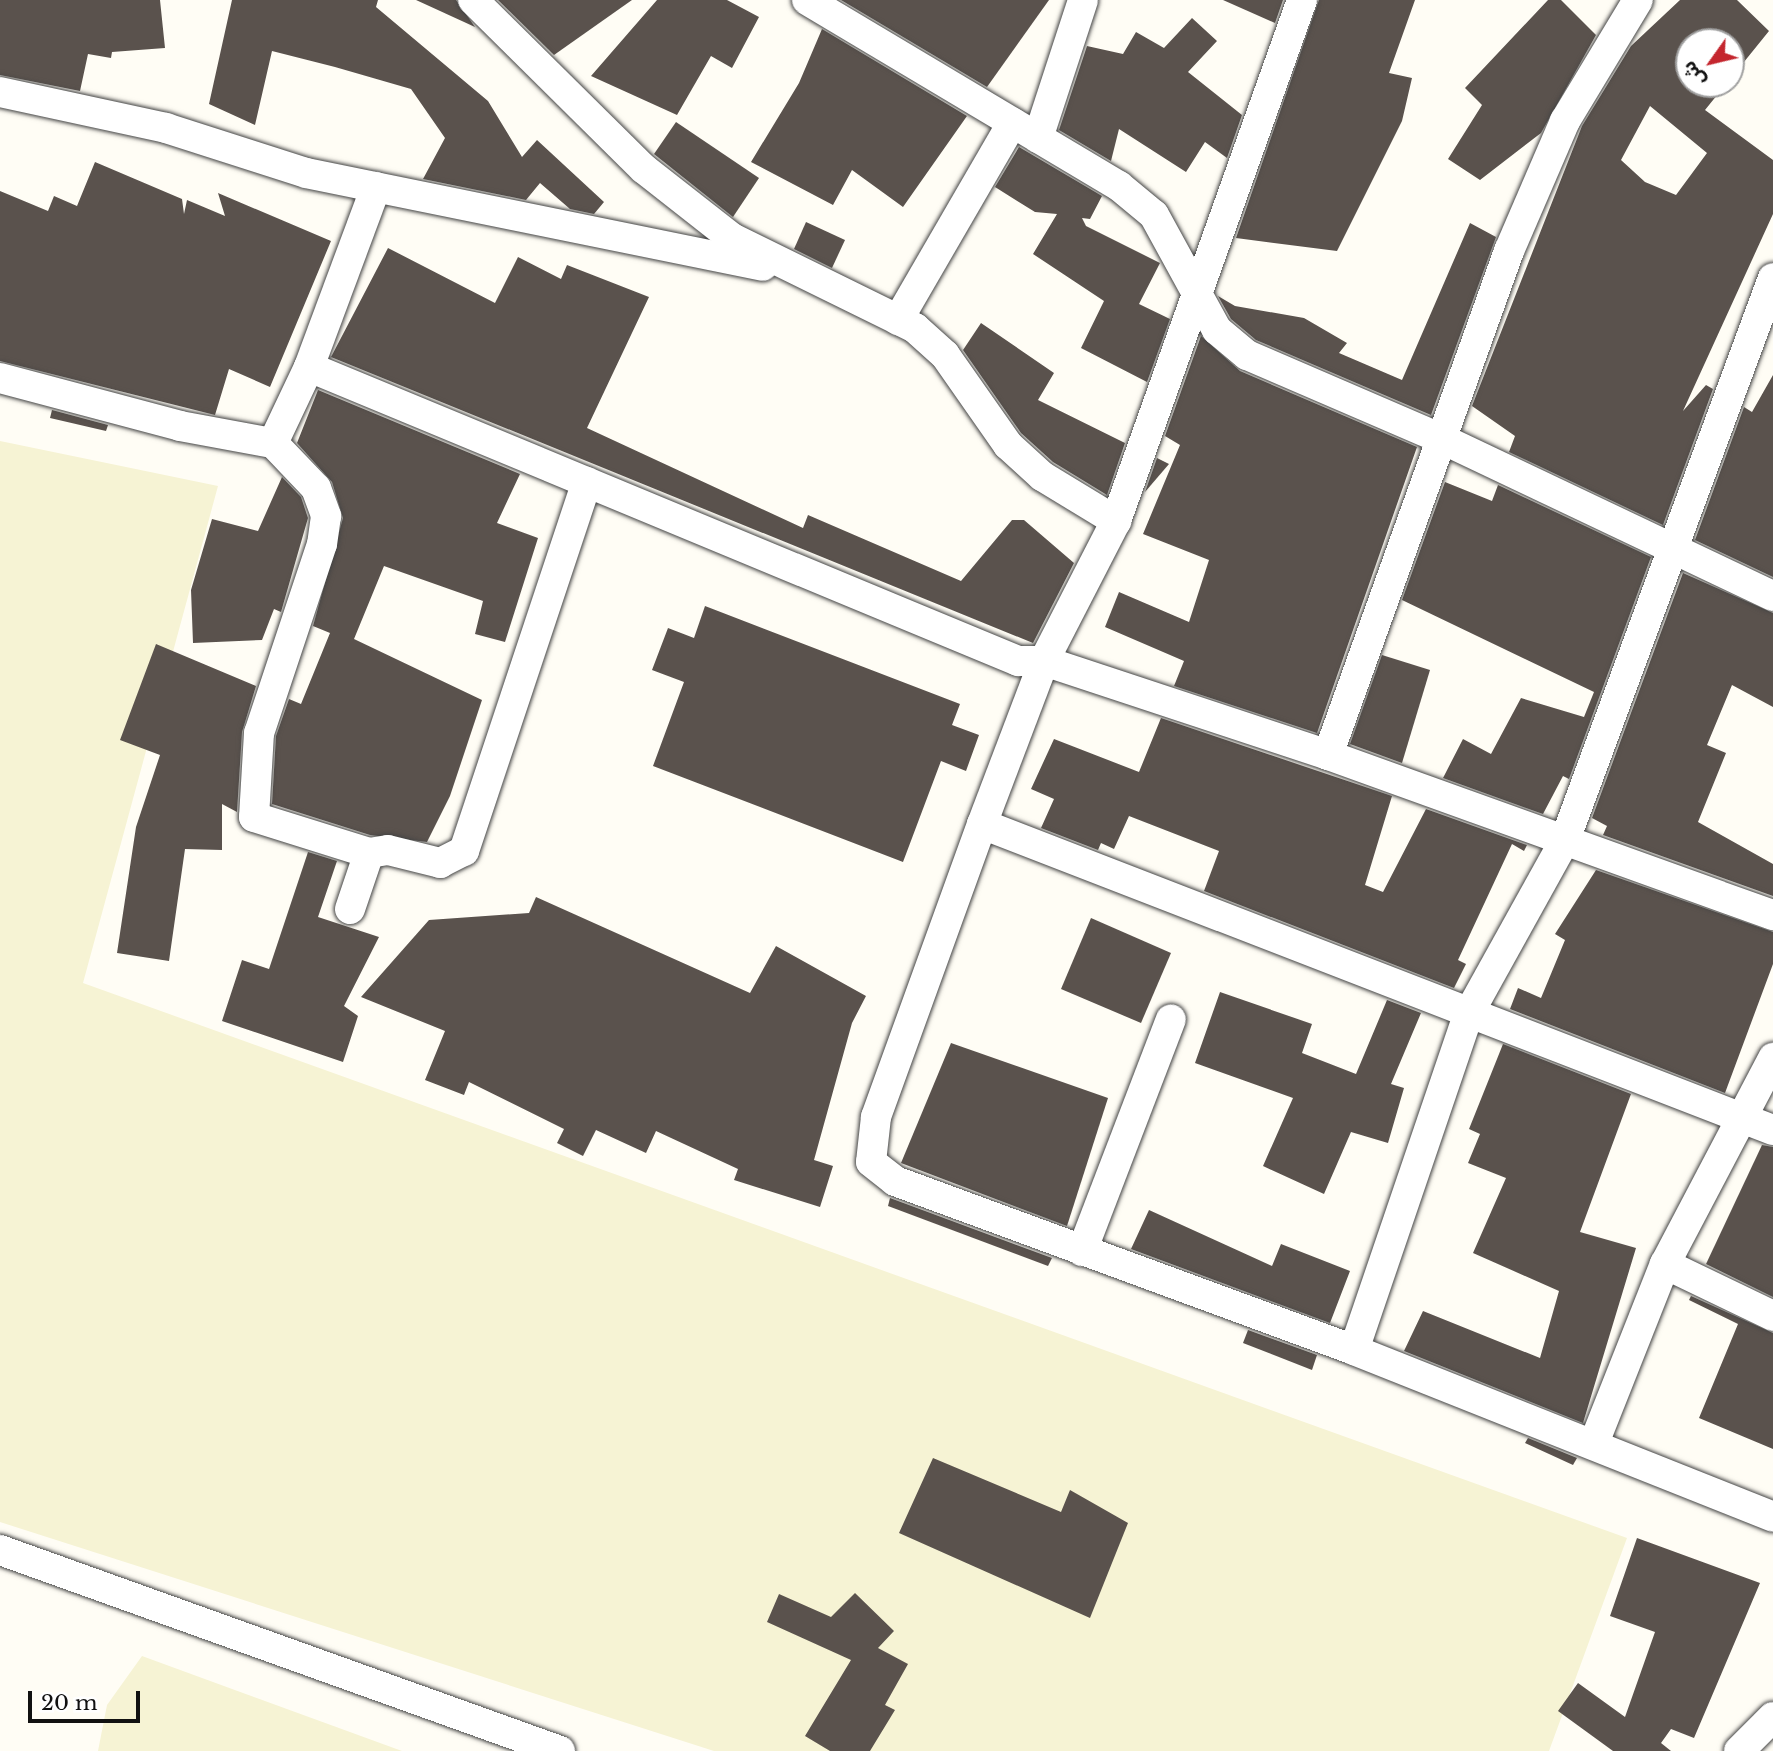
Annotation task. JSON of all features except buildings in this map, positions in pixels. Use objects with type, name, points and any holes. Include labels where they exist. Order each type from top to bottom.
[{"type":"street","points":[[474,0],[644,169],[732,238],[794,273],[898,320],[945,355],[1009,445],[1034,468],[1116,521]]},
{"type":"street","points":[[1038,138],[1083,0]]},
{"type":"street","points":[[1302,0],[1212,261],[1116,521],[1044,661],[982,824],[876,1117],[871,1162],[895,1181],[1354,1350],[1594,1443],[1773,1517]]},
{"type":"street","points":[[1328,755],[1444,440],[1509,251],[1565,121],[1638,0]]},
{"type":"street","points":[[818,4],[1119,186],[1154,215],[1198,300],[1217,330],[1247,355],[1444,440],[1675,552],[1773,596]]},
{"type":"street","points":[[0,92],[166,128],[306,173],[794,273]]},
{"type":"street","points":[[898,320],[1012,123]]},
{"type":"street","points":[[273,443],[309,367],[376,187]]},
{"type":"street","points":[[1177,255],[1212,261]]},
{"type":"street","points":[[1354,1350],[1469,1013],[1565,840],[1675,552],[1773,278]]},
{"type":"street","points":[[309,367],[1018,661],[1044,661],[1328,755],[1773,915]]},
{"type":"street","points":[[0,378],[180,426],[273,443],[316,488],[326,516],[322,544],[259,733],[254,817],[369,853],[388,850],[440,863],[464,851],[587,482]]},
{"type":"street","points":[[982,824],[1773,1130]]},
{"type":"street","points":[[350,909],[369,853]]},
{"type":"street","points":[[1082,1251],[1171,1019]]},
{"type":"street","points":[[1594,1443],[1665,1264],[1746,1119],[1773,1058]]},
{"type":"street","points":[[1665,1264],[1773,1316]]},
{"type":"street","points":[[0,1550],[560,1751]]},
{"type":"street","points":[[1739,1751],[1773,1717]]},
{"type":"shaded area","points":[[0,441],[218,486],[83,983],[1627,1538],[1549,1751],[714,1751],[0,1522]]},
{"type":"shaded area","points":[[142,1656],[402,1751],[98,1751],[107,1705]]}]
